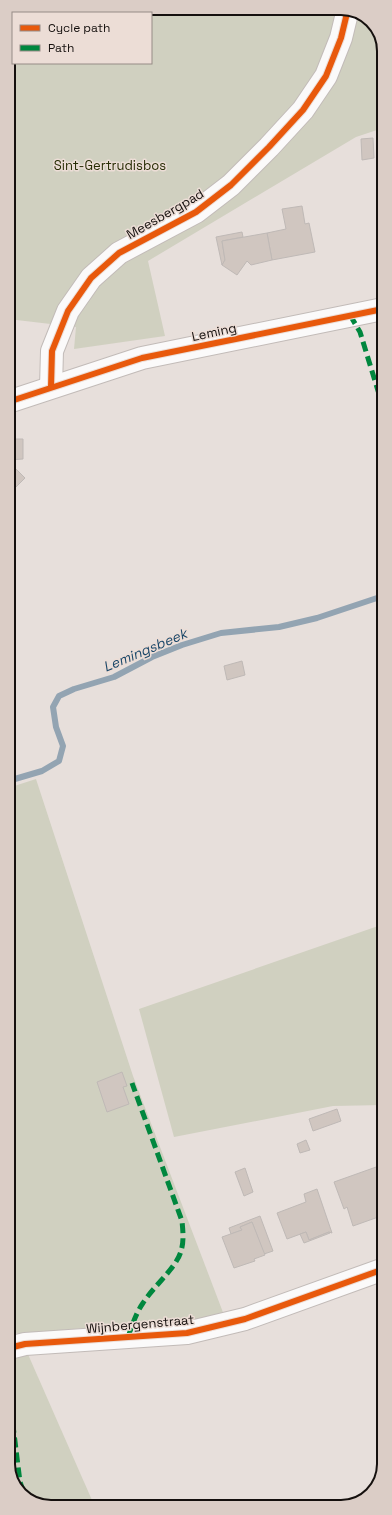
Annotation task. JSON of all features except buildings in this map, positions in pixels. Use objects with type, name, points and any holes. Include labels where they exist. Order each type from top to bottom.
[{"type":"street","name":"Meesbergpad","points":[[51,387],[52,351],[68,311],[91,278],[119,253],[196,212],[231,185],[269,147],[303,110],[326,76],[341,38],[346,16]]},
{"type":"street","name":"Leming","points":[[15,400],[142,358],[377,310]]},
{"type":"street","name":"Wijnbergenstraat","points":[[15,1346],[25,1344],[187,1332],[245,1319],[377,1272]]},
{"type":"green space","name":"Sint-Gertrudisbos","points":[[152,15],[343,15],[355,18],[365,24],[372,33],[377,51],[377,130],[356,137],[148,261],[165,336],[74,349],[76,327],[15,320],[15,64],[152,64]]},
{"type":"green space","points":[[36,779],[133,1076],[224,1315],[170,1324],[15,1334],[15,786]]},
{"type":"green space","points":[[377,926],[377,1105],[333,1106],[174,1137],[139,1009]]},
{"type":"green space","points":[[27,1352],[92,1500],[42,1499],[31,1494],[22,1486],[17,1475],[15,1464],[15,1356]]},
{"type":"waterway","name":"Lemingsbeek","points":[[15,779],[42,771],[59,761],[63,746],[56,727],[53,707],[59,696],[74,689],[114,677],[152,657],[182,645],[221,633],[279,627],[317,618],[377,598]]},
{"type":"marked path","points":[[350,315],[360,332],[377,387]]},
{"type":"marked path","points":[[128,1337],[134,1320],[147,1297],[170,1271],[179,1257],[182,1248],[183,1236],[182,1221],[132,1083]]},
{"type":"marked path","points":[[15,1442],[20,1482]]},
{"type":"cycle path","points":[[51,387],[52,351],[68,311],[91,278],[119,253],[196,212],[231,185],[269,147],[303,110],[326,76],[341,38],[346,16]]},
{"type":"cycle path","points":[[15,400],[142,358],[377,310]]},
{"type":"cycle path","points":[[15,1346],[25,1344],[187,1333],[245,1319],[377,1272]]}]
